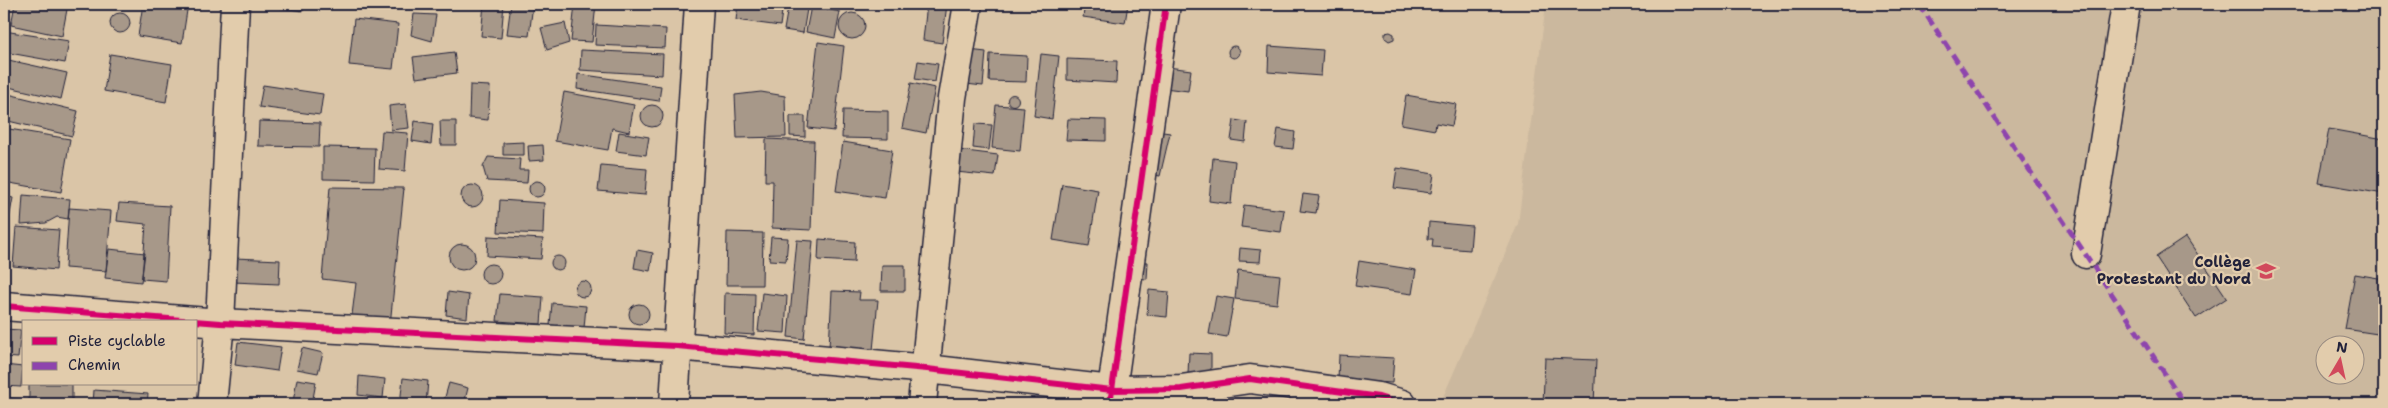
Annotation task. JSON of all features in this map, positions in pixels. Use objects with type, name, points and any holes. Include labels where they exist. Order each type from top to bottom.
[{"type":"street","points":[[212,404],[220,323],[234,4]]},
{"type":"street","points":[[674,404],[699,4]]},
{"type":"street","points":[[922,404],[927,369],[952,98],[968,4]]},
{"type":"street","points":[[1111,397],[1166,4]]},
{"type":"street","points":[[2086,254],[2126,4]]},
{"type":"street","points":[[4,306],[182,320]]},
{"type":"street","points":[[198,321],[677,346],[927,369],[1111,397],[1181,389],[1250,378],[1379,397],[1402,404]]},
{"type":"shaded area","points":[[1546,4],[2384,4],[2384,404],[1440,404],[1518,224]]},
{"type":"building","points":[[15,4],[68,4],[62,36],[11,25]]},
{"type":"building","points":[[143,4],[188,4],[182,43],[138,36]]},
{"type":"building","points":[[253,4],[304,4],[303,11]]},
{"type":"building","points":[[411,4],[434,4],[433,9]]},
{"type":"building","points":[[484,4],[504,4],[501,38],[481,36]]},
{"type":"building","points":[[511,4],[533,4],[529,36],[507,34]]},
{"type":"building","points":[[575,4],[596,4],[592,42],[571,41]]},
{"type":"building","points":[[738,4],[783,4],[780,26],[736,20]]},
{"type":"building","points":[[927,4],[947,4],[942,43],[923,40]]},
{"type":"building","points":[[1085,4],[1128,4],[1125,23],[1083,17]]},
{"type":"building","points":[[1413,4],[1424,4],[1425,7],[1417,11]]},
{"type":"building","points":[[811,6],[840,12],[835,38],[806,32]]},
{"type":"building","points":[[788,7],[807,9],[803,33],[784,30]]},
{"type":"building","points":[[116,13],[124,13],[130,19],[130,27],[124,33],[116,33],[110,27],[110,19]]},
{"type":"building","points":[[852,13],[861,17],[865,26],[861,35],[852,39],[843,35],[839,26],[843,17]]},
{"type":"building","points":[[414,14],[436,15],[432,41],[411,35]]},
{"type":"building","points":[[354,19],[398,24],[393,69],[349,65]]},
{"type":"building","points":[[565,23],[569,43],[547,50],[541,28]]},
{"type":"building","points":[[596,25],[666,29],[665,48],[595,45]]},
{"type":"building","points":[[4,31],[69,41],[65,63],[4,52]]},
{"type":"building","points":[[1390,32],[1394,34],[1394,39],[1389,41],[1385,38],[1385,33]]},
{"type":"building","points":[[818,42],[844,46],[834,131],[808,128]]},
{"type":"building","points":[[1232,46],[1236,46],[1240,52],[1236,58],[1232,58],[1228,54],[1228,50]]},
{"type":"building","points":[[1269,46],[1323,50],[1321,76],[1268,72]]},
{"type":"building","points":[[581,50],[663,54],[662,75],[580,70]]},
{"type":"building","points":[[969,50],[986,52],[983,86],[966,84]]},
{"type":"building","points":[[454,52],[457,73],[416,78],[413,57]]},
{"type":"building","points":[[110,54],[172,64],[166,102],[104,91]]},
{"type":"building","points":[[990,54],[1027,56],[1026,82],[989,81]]},
{"type":"building","points":[[1041,54],[1059,56],[1052,119],[1034,116]]},
{"type":"building","points":[[4,59],[67,73],[61,99],[4,86]]},
{"type":"building","points":[[1067,59],[1117,61],[1116,83],[1067,80]]},
{"type":"building","points":[[918,61],[938,64],[935,82],[915,79]]},
{"type":"building","points":[[1152,65],[1191,70],[1188,91],[1149,86]]},
{"type":"building","points":[[578,74],[661,86],[659,101],[577,89]]},
{"type":"building","points":[[911,83],[935,88],[926,133],[902,128]]},
{"type":"building","points":[[263,85],[323,94],[320,115],[259,107]]},
{"type":"building","points":[[470,85],[490,86],[488,120],[469,118]]},
{"type":"building","points":[[564,92],[634,105],[629,132],[612,128],[608,150],[555,141]]},
{"type":"building","points":[[761,92],[785,96],[786,137],[737,138],[735,95]]},
{"type":"building","points":[[4,93],[78,111],[72,136],[4,120]]},
{"type":"building","points":[[1013,94],[1019,100],[1013,106],[1007,100]]},
{"type":"building","points":[[1406,95],[1456,104],[1452,126],[1436,123],[1435,130],[1401,124]]},
{"type":"building","points":[[406,104],[409,128],[391,130],[389,106]]},
{"type":"building","points":[[652,105],[660,108],[663,116],[660,124],[652,127],[644,124],[641,116],[644,108]]},
{"type":"building","points":[[996,105],[1024,107],[1020,151],[992,148]]},
{"type":"building","points":[[843,110],[888,111],[888,139],[842,138]]},
{"type":"building","points":[[790,116],[805,116],[805,137],[790,136]]},
{"type":"building","points":[[1068,119],[1106,120],[1106,141],[1066,140]]},
{"type":"building","points":[[1234,120],[1247,122],[1245,142],[1231,140]]},
{"type":"building","points":[[259,121],[320,123],[319,147],[258,146]]},
{"type":"building","points":[[415,121],[433,124],[431,144],[412,141]]},
{"type":"building","points":[[440,121],[456,121],[456,145],[441,145]]},
{"type":"building","points":[[975,124],[992,125],[989,150],[973,148]]},
{"type":"building","points":[[9,129],[70,139],[61,192],[4,182],[4,160]]},
{"type":"building","points":[[1143,129],[1170,133],[1160,176],[1137,172]]},
{"type":"building","points":[[1278,129],[1295,132],[1293,149],[1275,147]]},
{"type":"building","points":[[2329,129],[2384,139],[2384,194],[2319,183]]},
{"type":"building","points":[[382,131],[408,133],[405,171],[379,169]]},
{"type":"building","points":[[619,132],[649,137],[646,155],[616,151]]},
{"type":"building","points":[[766,139],[814,141],[811,230],[772,228],[773,181],[765,181]]},
{"type":"building","points":[[524,142],[524,155],[503,155],[503,143]]},
{"type":"building","points":[[843,142],[892,150],[885,198],[836,191]]},
{"type":"building","points":[[543,145],[544,160],[529,161],[528,146]]},
{"type":"building","points":[[323,147],[375,148],[374,180],[323,179]]},
{"type":"building","points":[[958,150],[998,155],[995,176],[956,172]]},
{"type":"building","points":[[488,157],[520,159],[519,170],[528,170],[527,183],[487,181],[483,167]]},
{"type":"building","points":[[1213,158],[1235,161],[1231,204],[1209,201]]},
{"type":"building","points":[[601,165],[647,169],[645,195],[598,191]]},
{"type":"building","points":[[1397,168],[1434,174],[1431,193],[1394,188]]},
{"type":"building","points":[[534,181],[540,181],[545,186],[543,195],[534,197],[529,192],[529,186]]},
{"type":"building","points":[[1062,184],[1098,190],[1089,246],[1053,240]]},
{"type":"building","points":[[472,185],[480,188],[483,196],[480,204],[472,207],[464,204],[461,196],[464,188]]},
{"type":"building","points":[[330,187],[404,188],[390,325],[351,323],[356,283],[322,279]]},
{"type":"building","points":[[1303,194],[1319,196],[1316,213],[1300,211]]},
{"type":"building","points":[[23,195],[70,199],[68,219],[57,217],[46,223],[21,225]]},
{"type":"building","points":[[4,196],[13,198],[4,245]]},
{"type":"building","points":[[500,200],[544,203],[543,234],[498,232]]},
{"type":"building","points":[[119,203],[170,206],[166,281],[142,279],[146,224],[117,221]]},
{"type":"building","points":[[1244,205],[1284,210],[1281,232],[1241,227]]},
{"type":"building","points":[[69,208],[111,211],[106,271],[65,268]]},
{"type":"building","points":[[1429,222],[1472,226],[1470,250],[1432,247],[1433,239],[1428,239]]},
{"type":"building","points":[[16,227],[59,230],[56,270],[13,266]]},
{"type":"building","points":[[727,232],[763,233],[762,285],[726,285]]},
{"type":"building","points":[[488,236],[543,239],[541,259],[487,256]]},
{"type":"building","points":[[771,237],[788,238],[786,261],[769,260]]},
{"type":"building","points":[[2186,237],[2227,298],[2196,318],[2156,257]]},
{"type":"building","points":[[819,239],[855,242],[854,262],[818,260]]},
{"type":"building","points":[[797,240],[813,241],[804,339],[788,337]]},
{"type":"building","points":[[462,244],[471,248],[475,257],[471,266],[462,270],[453,266],[449,257],[453,248]]},
{"type":"building","points":[[1240,248],[1261,250],[1260,262],[1239,261]]},
{"type":"building","points":[[109,249],[145,253],[141,282],[105,278]]},
{"type":"building","points":[[637,250],[653,253],[650,271],[634,268]]},
{"type":"building","points":[[555,256],[561,256],[565,263],[561,270],[555,270],[551,266],[551,260]]},
{"type":"building","points":[[234,258],[280,260],[279,284],[233,282]]},
{"type":"building","points":[[1118,261],[1148,262],[1147,279],[1118,277]]},
{"type":"building","points":[[1359,261],[1416,270],[1412,294],[1355,286]]},
{"type":"building","points":[[491,264],[498,267],[501,274],[498,281],[491,284],[484,281],[481,274],[484,267]]},
{"type":"building","points":[[882,265],[905,265],[905,291],[881,291]]},
{"type":"building","points":[[1238,270],[1280,275],[1277,304],[1235,299]]},
{"type":"building","points":[[2355,274],[2384,279],[2384,335],[2345,329]]},
{"type":"building","points":[[580,281],[586,281],[591,286],[589,295],[580,297],[575,292],[575,286]]},
{"type":"building","points":[[1149,290],[1169,292],[1167,317],[1147,315]]},
{"type":"building","points":[[832,291],[860,292],[859,300],[878,300],[873,350],[829,348]]},
{"type":"building","points":[[448,292],[469,295],[467,318],[446,315]]},
{"type":"building","points":[[725,293],[755,294],[754,335],[724,333]]},
{"type":"building","points":[[762,293],[787,296],[785,333],[758,331]]},
{"type":"building","points":[[500,294],[543,297],[541,324],[497,321]]},
{"type":"building","points":[[1216,296],[1234,299],[1227,337],[1209,334]]},
{"type":"building","points":[[552,303],[586,306],[584,328],[550,325]]},
{"type":"building","points":[[639,304],[646,307],[649,314],[646,321],[639,324],[632,321],[629,314],[632,307]]},
{"type":"building","points":[[4,329],[21,330],[18,358],[4,357]]},
{"type":"building","points":[[238,342],[281,347],[277,371],[235,365]]},
{"type":"building","points":[[302,348],[323,353],[318,373],[297,369]]},
{"type":"building","points":[[1189,353],[1211,354],[1211,375],[1188,374]]},
{"type":"building","points":[[1339,355],[1394,358],[1392,383],[1338,380]]},
{"type":"building","points":[[1545,358],[1596,360],[1594,404],[1543,404]]},
{"type":"building","points":[[4,365],[22,367],[21,387],[4,386]]},
{"type":"building","points":[[359,376],[385,379],[383,398],[358,395]]},
{"type":"building","points":[[403,378],[428,381],[426,404],[400,404]]},
{"type":"building","points":[[297,379],[316,382],[312,404],[293,402]]},
{"type":"building","points":[[449,383],[468,388],[464,404],[443,404]]},
{"type":"building","points":[[29,386],[72,386],[72,404],[29,401]]},
{"type":"building","points":[[94,390],[148,394],[147,404],[93,404]]},
{"type":"building","points":[[4,397],[45,404],[4,404]]},
{"type":"marked path","points":[[1919,4],[2185,404]]},
{"type":"cycle path","points":[[1110,404],[1166,4]]},
{"type":"cycle path","points":[[4,306],[182,320]]},
{"type":"cycle path","points":[[198,321],[677,346],[927,369],[1112,390],[1181,389],[1250,379],[1379,397],[1402,404]]},
{"type":"place","name":"Collège Protestant du Nord","points":[[2266,271]]}]
